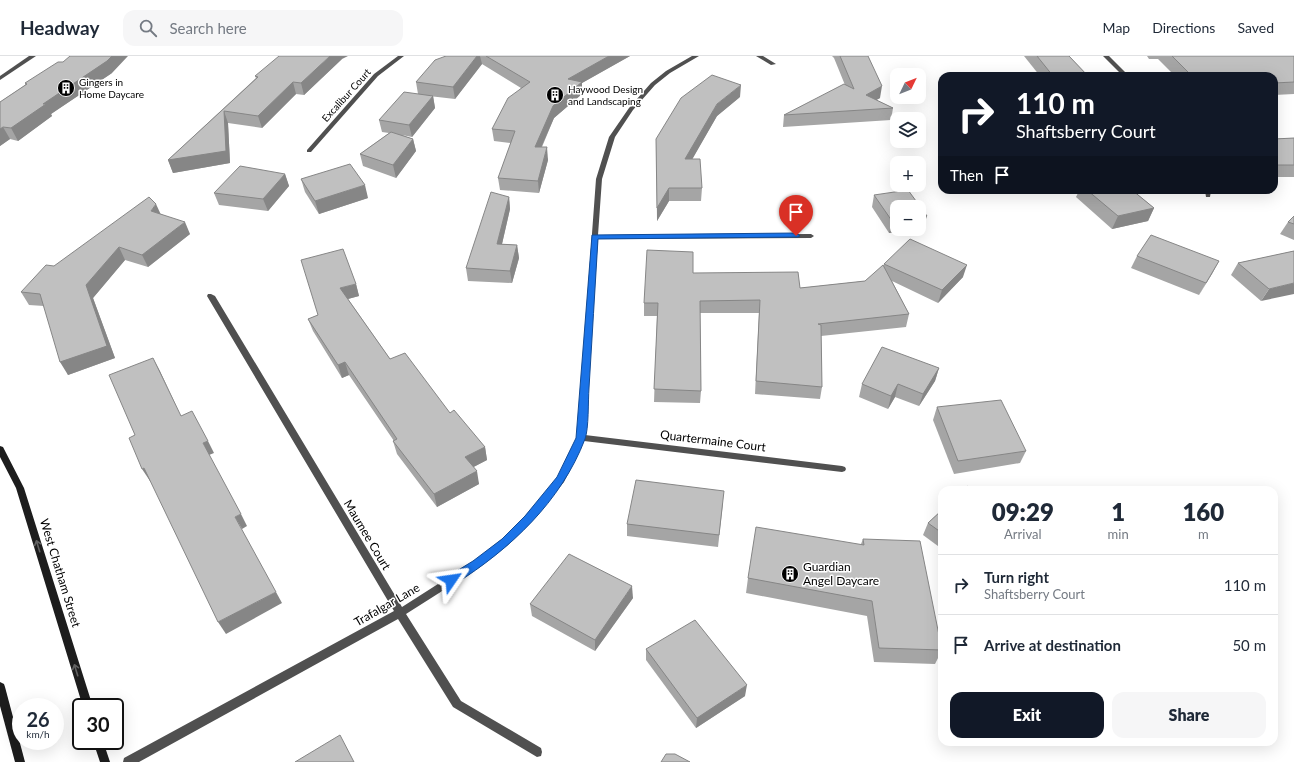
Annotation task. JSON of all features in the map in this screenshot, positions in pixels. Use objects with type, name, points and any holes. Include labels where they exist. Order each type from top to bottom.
[{"type":"street","points":[[0,78],[33,56]]},
{"type":"street","name":"Excalibur Court","points":[[309,151],[376,75],[401,56]]},
{"type":"street","name":"Trafalgar Lane","points":[[128,762],[400,613],[477,564],[505,542],[528,519],[560,480],[581,438],[599,179],[612,137],[630,109],[653,84],[668,72],[696,56]]},
{"type":"street","points":[[759,56],[773,64]]},
{"type":"street","points":[[1106,56],[1122,72]]},
{"type":"street","points":[[594,237],[811,236]]},
{"type":"street","name":"Maumee Court","points":[[212,296],[400,613],[457,704],[537,752]]},
{"type":"street","name":"Quartermaine Court","points":[[581,438],[842,469]]},
{"type":"street","name":"West Chatham Street","points":[[0,450],[20,488],[85,698]]},
{"type":"street","points":[[0,687],[20,762]]},
{"type":"street","points":[[101,750],[105,762]]},
{"type":"building","points":[[70,56],[112,56],[11,128],[3,127],[0,129],[0,102],[27,84],[25,83],[58,62],[63,62]]},
{"type":"building","points":[[279,56],[330,56],[301,83],[293,82],[258,116],[224,111],[226,151],[168,160],[258,77],[255,76]]},
{"type":"building","points":[[446,56],[477,56],[453,87],[416,82],[435,60]]},
{"type":"building","points":[[486,56],[609,56],[568,79],[582,82],[553,106],[535,147],[547,147],[538,181],[498,178],[515,131],[492,129],[508,98],[530,82]]},
{"type":"building","points":[[840,56],[868,56],[882,86],[866,95],[893,108],[784,115],[844,84],[854,89]]},
{"type":"building","points":[[1037,56],[1069,56],[1084,72],[1050,72]]},
{"type":"building","points":[[1172,56],[1294,56],[1294,82],[1278,83],[1278,72],[1188,72]]},
{"type":"building","points":[[712,75],[741,85],[717,104],[685,159],[700,159],[702,188],[669,188],[657,208],[656,139],[681,98]]},
{"type":"building","points":[[404,92],[433,96],[409,125],[379,120]]},
{"type":"building","points":[[391,132],[413,139],[393,165],[360,154]]},
{"type":"building","points":[[1294,138],[1294,165],[1278,165],[1278,139]]},
{"type":"building","points":[[350,164],[365,185],[315,201],[301,179]]},
{"type":"building","points":[[240,166],[285,174],[263,199],[214,193]]},
{"type":"building","points":[[491,192],[509,197],[497,244],[517,245],[510,271],[466,268]]},
{"type":"building","points":[[894,192],[909,192],[915,200],[890,200],[890,218],[874,195]]},
{"type":"building","points":[[1092,194],[1137,194],[1154,208],[1118,216]]},
{"type":"building","points":[[149,197],[156,204],[151,211],[185,222],[142,255],[119,247],[86,285],[107,346],[60,362],[40,294],[21,292],[46,265],[54,266]]},
{"type":"building","points":[[1294,216],[1294,224],[1288,222]]},
{"type":"building","points":[[1151,235],[1219,261],[1206,283],[1137,256]]},
{"type":"building","points":[[910,239],[967,265],[942,290],[884,264]]},
{"type":"building","points":[[343,249],[356,284],[340,288],[390,359],[405,353],[450,413],[454,410],[485,447],[465,457],[477,471],[434,494],[393,441],[397,439],[345,362],[338,365],[308,319],[318,315],[301,260]]},
{"type":"building","points":[[647,250],[693,252],[693,273],[798,272],[800,288],[865,281],[883,265],[909,314],[818,324],[821,325],[822,387],[756,381],[760,300],[700,301],[701,391],[654,389],[658,303],[644,303]]},
{"type":"building","points":[[1294,251],[1294,283],[1269,289],[1238,263]]},
{"type":"building","points":[[882,347],[939,368],[923,394],[898,384],[891,396],[862,384]]},
{"type":"building","points":[[153,358],[181,416],[192,411],[208,441],[203,443],[241,514],[235,517],[276,592],[218,622],[144,468],[142,469],[129,438],[135,435],[109,375]]},
{"type":"building","points":[[1001,400],[1026,451],[958,461],[937,407]]},
{"type":"building","points":[[636,480],[724,491],[719,535],[627,524]]},
{"type":"building","points":[[938,514],[938,530],[928,523]]},
{"type":"building","points":[[756,527],[864,545],[863,539],[920,541],[938,630],[938,650],[879,648],[872,601],[748,578]]},
{"type":"building","points":[[569,554],[632,586],[595,640],[530,604]]},
{"type":"building","points":[[695,620],[747,685],[697,718],[646,649]]},
{"type":"building","points":[[340,735],[354,762],[295,762]]},
{"type":"building","points":[[666,754],[675,754],[690,762],[661,762]]},
{"type":"place","name":"Gingers in Home Daycare","points":[[66,88]]},
{"type":"place","name":"Haywood Design and Landscaping","points":[[555,95]]},
{"type":"place","name":"Guardian Angel Daycare","points":[[790,574]]},
{"type":"route","points":[[451,580],[477,564],[505,542],[528,519],[560,480],[581,438],[594,237],[796,236]]}]
